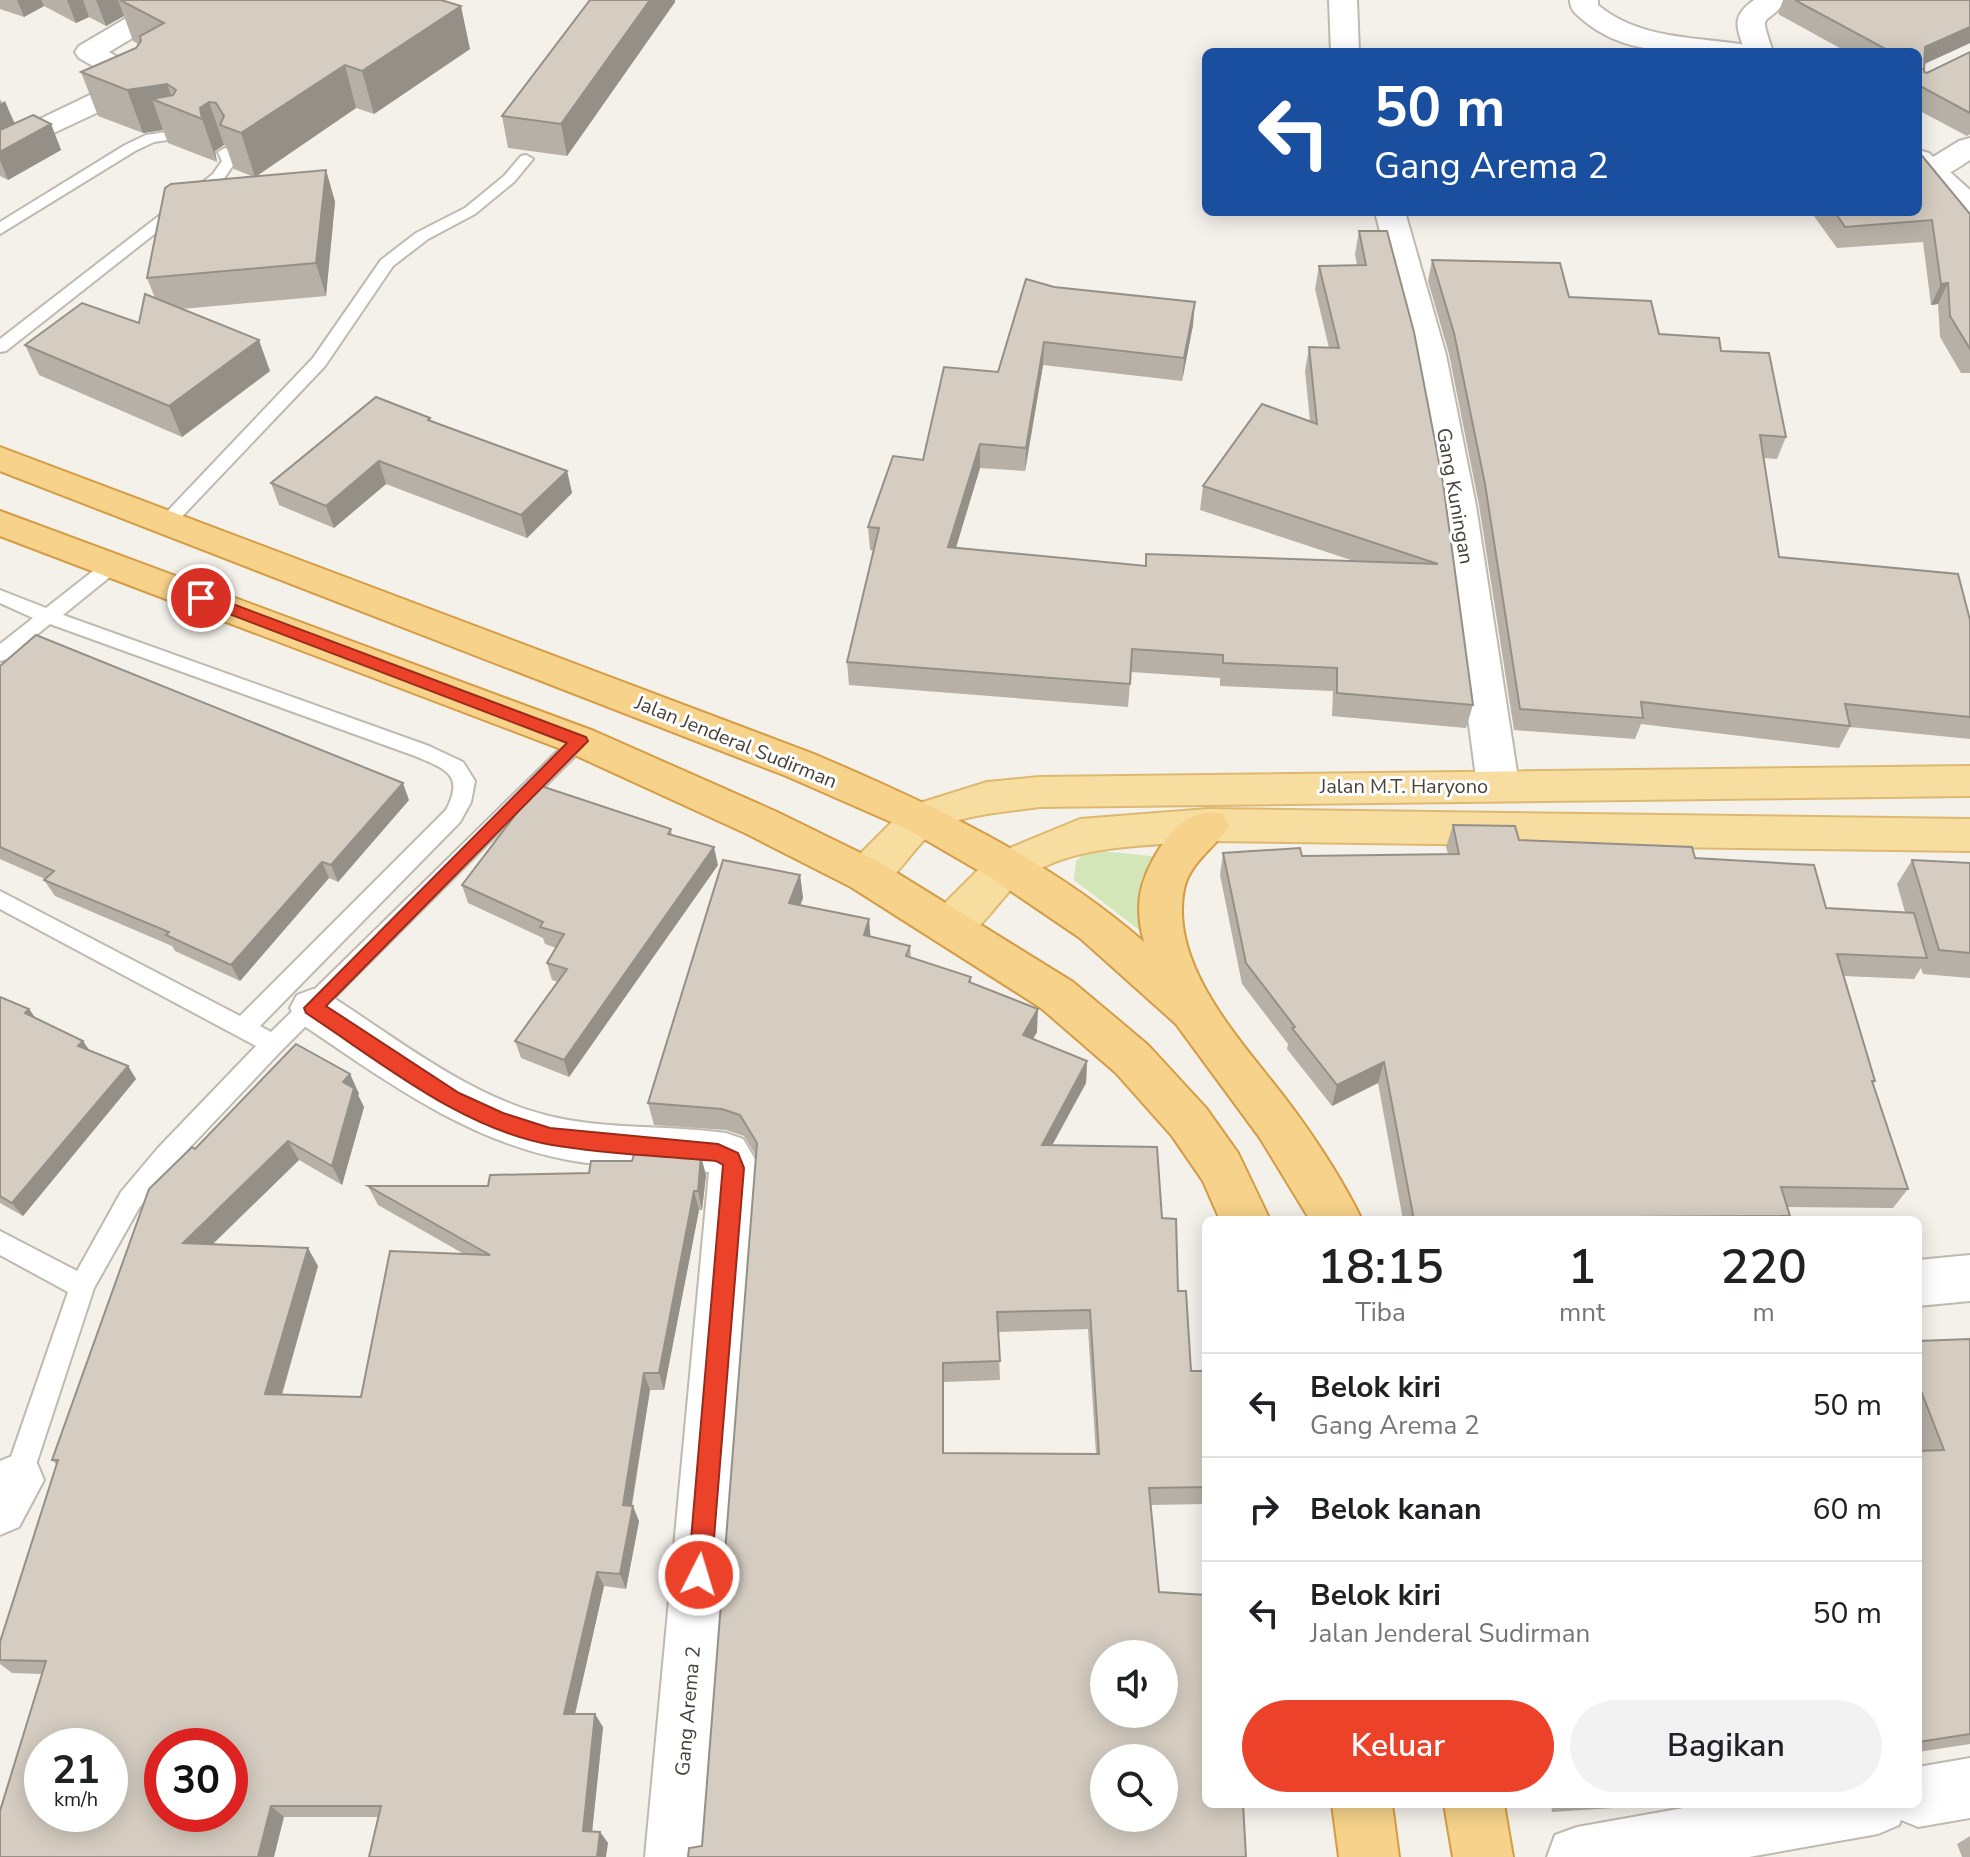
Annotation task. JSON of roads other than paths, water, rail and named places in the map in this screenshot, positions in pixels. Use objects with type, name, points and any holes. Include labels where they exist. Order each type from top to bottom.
[{"type":"highway","name":"Jalan Jenderal Sudirman","points":[[0,458],[800,765],[922,818],[1008,867],[1096,926],[1192,1011],[1277,1124],[1334,1216]]},
{"type":"highway","points":[[0,523],[580,741],[762,823],[866,875],[1057,995],[1132,1059],[1189,1122],[1221,1168],[1243,1216]]},
{"type":"highway","points":[[1192,1011],[1162,933],[1161,889],[1185,844],[1208,825]]},
{"type":"highway","points":[[1363,1808],[1369,1857]]},
{"type":"highway","points":[[1475,1808],[1483,1857]]},
{"type":"main road","name":"Jalan M.T. Haryono","points":[[866,875],[922,818],[987,798],[1039,792],[1970,781]]},
{"type":"main road","name":"Jalan M.T. Haryono","points":[[949,927],[1008,867],[1080,835],[1208,825],[1970,835]]},
{"type":"street","points":[[0,149],[140,82],[89,52],[176,0]]},
{"type":"street","points":[[1343,0],[1345,48]]},
{"type":"street","points":[[1584,0],[1584,7],[1590,14],[1615,29],[1660,41],[1711,48]]},
{"type":"street","points":[[1758,48],[1750,24],[1752,14],[1772,0]]},
{"type":"street","points":[[1970,147],[1925,165],[1970,206]]},
{"type":"street","name":"Gang Kuningan","points":[[1391,216],[1429,355],[1455,491],[1498,785]]},
{"type":"street","name":"Gang Arema 2","points":[[313,1008],[453,1098],[498,1120],[550,1136],[726,1154],[734,1164],[675,1857]]},
{"type":"street","points":[[1922,1283],[1970,1278]]},
{"type":"street","points":[[1922,1796],[1970,1788]]},
{"type":"street","points":[[1577,1857],[1855,1808]]},
{"type":"lane","points":[[0,229],[130,148],[151,138],[181,134]]},
{"type":"lane","points":[[167,522],[319,362],[387,263],[422,236],[470,211],[509,179],[526,159]]},
{"type":"lane","points":[[0,347],[167,218],[225,160]]},
{"type":"lane","points":[[0,654],[114,564]]},
{"type":"lane","points":[[0,596],[47,616],[422,751],[449,762],[465,777],[467,786],[453,816],[243,1028]]},
{"type":"lane","points":[[9,1494],[82,1287],[104,1242],[130,1200],[167,1155],[273,1044],[313,1008],[580,741]]},
{"type":"lane","points":[[0,899],[273,1044]]},
{"type":"lane","points":[[0,1242],[82,1287]]}]
